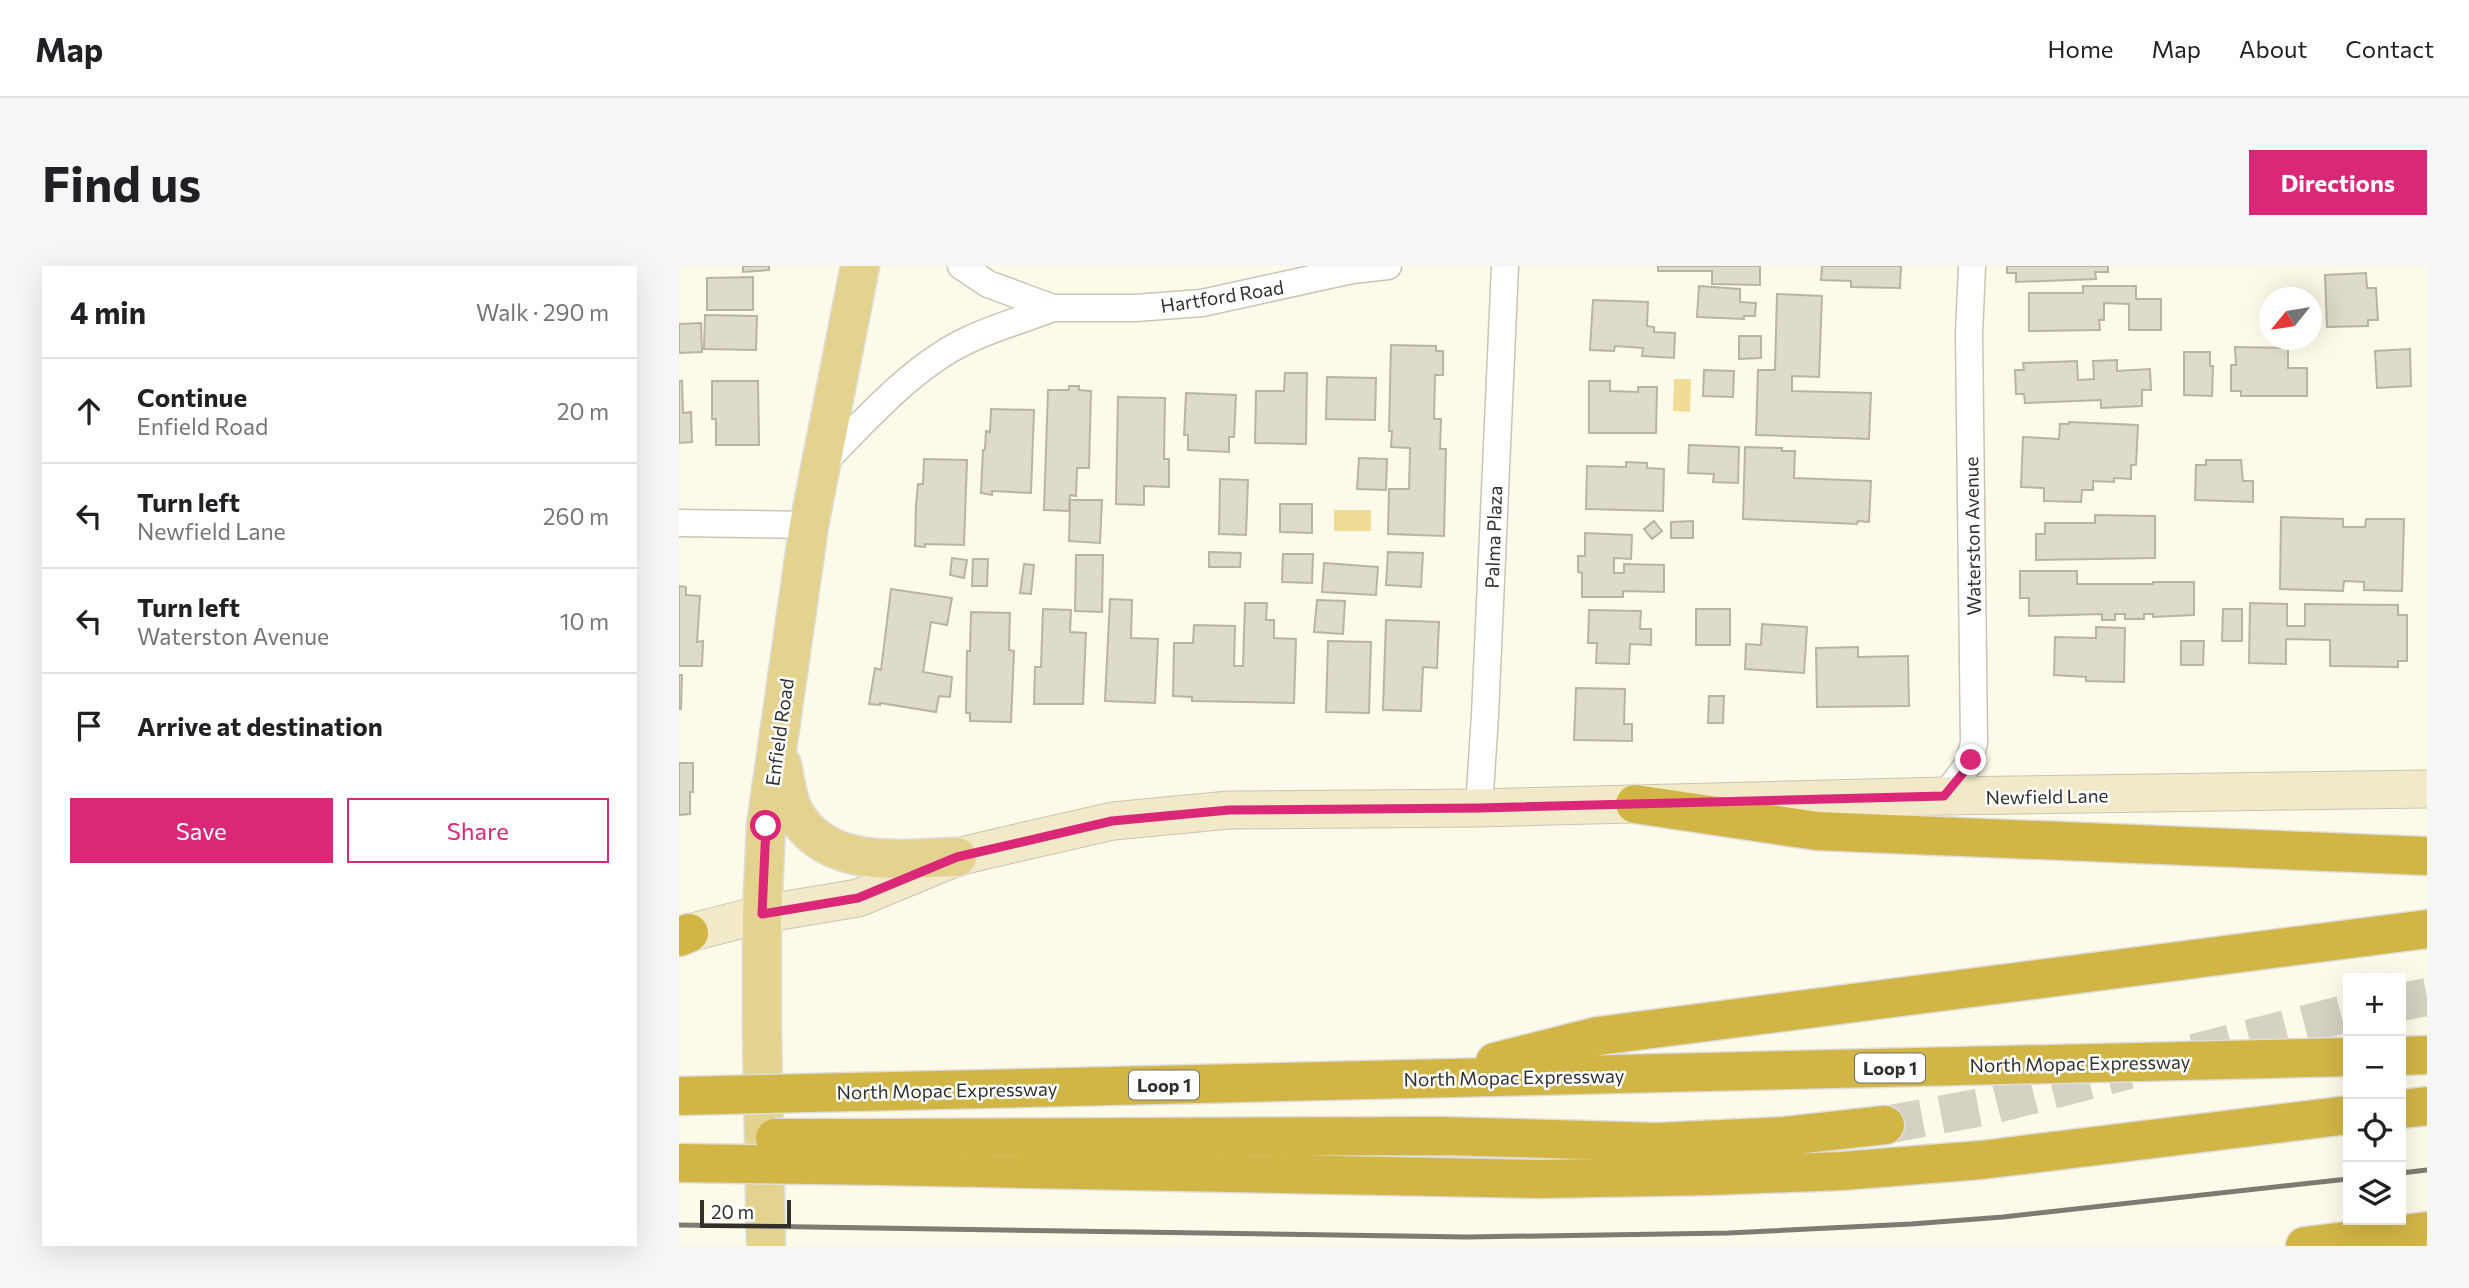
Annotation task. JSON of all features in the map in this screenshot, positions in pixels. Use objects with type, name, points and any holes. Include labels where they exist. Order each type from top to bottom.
[{"type":"highway","points":[[1635,804],[1817,831],[2427,856]]},
{"type":"highway","points":[[1432,1079],[1598,1036],[2427,929]]},
{"type":"highway","points":[[2406,1056],[2427,1055]]},
{"type":"highway","name":"North Mopac Expressway","points":[[679,1096],[2343,1057]]},
{"type":"highway","points":[[2406,1108],[2427,1106]]},
{"type":"highway","points":[[679,1139],[881,1152],[1539,1179],[1841,1171],[1981,1160],[2343,1116]]},
{"type":"highway","points":[[679,1163],[881,1152],[1441,1136],[1658,1142],[1785,1136],[1885,1125]]},
{"type":"highway","points":[[2305,1246],[2427,1231]]},
{"type":"main road","name":"Enfield Road","points":[[766,1246],[762,914],[766,826],[809,525],[860,266]]},
{"type":"main road","points":[[776,744],[793,811],[815,838],[841,853],[881,859],[957,857]]},
{"type":"main road","name":"Newfield Lane","points":[[682,931],[858,898],[957,857],[1112,821],[1229,810],[1479,808],[1944,796],[2427,789]]},
{"type":"street","name":"Hartford Road","points":[[961,266],[988,284],[1053,308],[1135,308],[1202,303],[1352,270],[1388,266]]},
{"type":"street","name":"Palma Plaza","points":[[1479,808],[1505,266]]},
{"type":"street","name":"Waterston Avenue","points":[[1944,796],[1971,760],[1975,743],[1969,334],[1972,266]]},
{"type":"street","name":"Hartford Road","points":[[821,465],[884,402],[925,368],[966,341],[1053,308]]},
{"type":"street","points":[[679,523],[809,525]]},
{"type":"shaded area","points":[[1674,379],[1691,379],[1690,412],[1673,411]]},
{"type":"shaded area","points":[[1334,510],[1371,510],[1371,531],[1334,531]]},
{"type":"building","points":[[743,266],[769,266],[769,270],[743,272]]},
{"type":"building","points":[[1658,266],[1760,266],[1760,285],[1712,284],[1712,271],[1658,271]]},
{"type":"building","points":[[1822,266],[1901,266],[1900,288],[1851,287],[1851,281],[1821,280]]},
{"type":"building","points":[[2007,266],[2108,266],[2108,272],[2095,272],[2096,279],[2016,282],[2016,273],[2007,273]]},
{"type":"building","points":[[2366,273],[2367,288],[2376,288],[2378,320],[2368,320],[2368,326],[2327,327],[2325,275]]},
{"type":"building","points":[[753,277],[753,310],[707,310],[707,278]]},
{"type":"building","points":[[1699,286],[1740,289],[1740,302],[1756,303],[1755,316],[1744,316],[1744,319],[1697,317]]},
{"type":"building","points":[[2083,286],[2136,286],[2136,299],[2161,299],[2161,330],[2129,330],[2129,304],[2104,303],[2104,320],[2099,320],[2100,330],[2029,331],[2029,293],[2083,293]]},
{"type":"building","points":[[1777,294],[1822,296],[1819,377],[1792,376],[1792,391],[1871,393],[1869,439],[1756,435],[1758,370],[1775,370]]},
{"type":"building","points":[[1593,300],[1648,302],[1647,326],[1654,327],[1654,332],[1675,333],[1674,358],[1642,356],[1643,348],[1615,346],[1614,351],[1590,350]]},
{"type":"building","points":[[705,315],[757,316],[756,350],[704,349]]},
{"type":"building","points":[[701,323],[702,352],[679,353],[679,324]]},
{"type":"building","points":[[1739,336],[1761,336],[1761,358],[1739,359]]},
{"type":"building","points":[[1391,345],[1436,346],[1436,351],[1443,351],[1443,375],[1435,375],[1434,419],[1441,419],[1440,449],[1446,449],[1444,536],[1388,534],[1389,489],[1409,489],[1410,448],[1391,447]]},
{"type":"building","points":[[2235,347],[2288,350],[2288,368],[2307,368],[2307,396],[2241,396],[2241,391],[2231,391],[2231,365],[2236,365]]},
{"type":"building","points":[[2410,349],[2411,386],[2377,388],[2375,351]]},
{"type":"building","points":[[2184,352],[2210,352],[2210,366],[2213,366],[2212,396],[2184,395]]},
{"type":"building","points":[[2117,360],[2117,371],[2150,369],[2151,390],[2142,390],[2142,406],[2101,408],[2101,400],[2025,403],[2024,394],[2016,394],[2015,370],[2024,370],[2023,363],[2077,361],[2078,380],[2094,379],[2093,361]]},
{"type":"building","points":[[1704,370],[1734,371],[1733,397],[1703,396]]},
{"type":"building","points":[[1285,373],[1307,373],[1306,444],[1255,443],[1256,391],[1284,391]]},
{"type":"building","points":[[1327,377],[1376,378],[1375,420],[1326,419]]},
{"type":"building","points":[[679,381],[682,381],[683,413],[691,412],[692,442],[679,443]]},
{"type":"building","points":[[712,381],[758,381],[759,445],[716,445],[716,419],[712,419]]},
{"type":"building","points":[[1589,381],[1610,381],[1610,391],[1638,392],[1638,387],[1657,387],[1656,433],[1589,433]]},
{"type":"building","points":[[1069,386],[1079,386],[1079,390],[1091,391],[1089,468],[1077,468],[1076,496],[1070,495],[1069,511],[1044,510],[1048,390],[1069,390]]},
{"type":"building","points":[[1186,393],[1236,395],[1234,437],[1229,437],[1229,452],[1188,450],[1188,435],[1184,435]]},
{"type":"building","points":[[1118,397],[1165,398],[1164,459],[1169,459],[1169,487],[1144,486],[1144,505],[1116,504]]},
{"type":"building","points":[[991,409],[1034,410],[1031,493],[981,493],[983,450],[986,431],[990,432]]},
{"type":"building","points":[[2069,422],[2138,425],[2136,465],[2131,465],[2131,479],[2114,478],[2114,482],[2093,481],[2093,490],[2082,490],[2081,502],[2044,501],[2044,488],[2021,487],[2023,437],[2059,439],[2060,424]]},
{"type":"building","points":[[1689,445],[1739,447],[1738,483],[1713,482],[1714,474],[1688,473]]},
{"type":"building","points":[[1745,447],[1795,451],[1794,478],[1871,481],[1869,522],[1858,521],[1857,524],[1743,519]]},
{"type":"building","points":[[1359,458],[1387,459],[1386,490],[1357,489]]},
{"type":"building","points":[[924,459],[967,460],[964,545],[915,546],[918,484],[923,484]]},
{"type":"building","points":[[2206,460],[2241,460],[2243,481],[2253,481],[2253,502],[2195,500],[2196,465],[2206,465]]},
{"type":"building","points":[[1626,462],[1647,463],[1647,468],[1664,469],[1663,511],[1586,509],[1587,466],[1626,467]]},
{"type":"building","points":[[1220,479],[1248,480],[1246,535],[1219,534]]},
{"type":"building","points":[[1070,500],[1102,500],[1100,543],[1069,541]]},
{"type":"building","points":[[1280,504],[1312,504],[1312,533],[1280,532]]},
{"type":"building","points":[[2095,515],[2155,516],[2155,558],[2036,560],[2036,534],[2045,534],[2045,523],[2095,523]]},
{"type":"building","points":[[2281,517],[2343,519],[2343,527],[2365,527],[2366,519],[2404,519],[2402,591],[2364,590],[2364,582],[2344,581],[2343,591],[2280,589]]},
{"type":"building","points":[[1654,521],[1662,531],[1652,539],[1644,529]]},
{"type":"building","points":[[1693,521],[1693,538],[1671,538],[1671,522]]},
{"type":"building","points":[[1585,533],[1632,535],[1631,559],[1614,558],[1614,573],[1624,573],[1624,564],[1664,565],[1664,592],[1623,591],[1623,597],[1582,597],[1582,573],[1578,572],[1578,556],[1585,556]]},
{"type":"building","points":[[1209,552],[1241,553],[1240,567],[1209,567]]},
{"type":"building","points":[[1388,552],[1423,553],[1421,587],[1386,585]]},
{"type":"building","points":[[1283,554],[1313,554],[1312,583],[1282,582]]},
{"type":"building","points":[[1076,555],[1103,555],[1102,612],[1075,611]]},
{"type":"building","points":[[952,558],[967,560],[964,578],[950,575]]},
{"type":"building","points":[[973,559],[988,559],[987,586],[972,586]]},
{"type":"building","points":[[1324,563],[1378,567],[1376,595],[1322,592]]},
{"type":"building","points":[[1024,564],[1034,565],[1031,594],[1020,593]]},
{"type":"building","points":[[2020,571],[2077,571],[2077,584],[2194,582],[2194,615],[2153,617],[2153,614],[2144,614],[2144,619],[2125,619],[2125,614],[2115,614],[2115,620],[2102,620],[2102,614],[2029,616],[2029,598],[2020,598]]},
{"type":"building","points":[[679,586],[686,587],[686,595],[700,596],[697,642],[703,641],[702,666],[679,666]]},
{"type":"building","points":[[891,589],[952,598],[947,625],[931,622],[923,672],[952,677],[950,697],[939,696],[936,712],[880,703],[869,704],[875,668],[881,670]]},
{"type":"building","points":[[1110,599],[1132,600],[1131,638],[1158,639],[1155,703],[1105,701]]},
{"type":"building","points":[[1317,600],[1345,601],[1343,634],[1314,632]]},
{"type":"building","points":[[1245,603],[1267,603],[1266,620],[1274,620],[1274,638],[1296,639],[1294,703],[1192,701],[1192,697],[1173,696],[1174,643],[1193,643],[1194,625],[1235,626],[1234,666],[1243,666]]},
{"type":"building","points":[[2250,603],[2287,604],[2287,626],[2305,626],[2305,604],[2398,605],[2398,615],[2407,615],[2407,661],[2398,661],[2398,667],[2330,666],[2330,640],[2286,639],[2286,664],[2249,663]]},
{"type":"building","points":[[1043,609],[1071,610],[1070,632],[1086,633],[1083,704],[1034,704],[1035,667],[1041,667]]},
{"type":"building","points":[[1696,609],[1730,609],[1730,645],[1696,645]]},
{"type":"building","points":[[2223,609],[2242,609],[2242,641],[2222,641]]},
{"type":"building","points":[[1589,610],[1641,611],[1640,629],[1651,629],[1651,645],[1630,644],[1629,664],[1596,663],[1597,643],[1588,643]]},
{"type":"building","points":[[971,612],[1010,613],[1009,650],[1014,651],[1011,722],[970,721],[970,713],[966,713]]},
{"type":"building","points":[[1386,620],[1439,622],[1437,668],[1423,667],[1421,711],[1383,710]]},
{"type":"building","points":[[1762,624],[1807,627],[1804,673],[1745,669],[1746,644],[1761,645]]},
{"type":"building","points":[[2096,627],[2125,628],[2124,682],[2086,681],[2086,677],[2054,675],[2055,637],[2096,638]]},
{"type":"building","points":[[1328,641],[1371,642],[1369,713],[1326,712]]},
{"type":"building","points":[[2181,641],[2204,641],[2203,665],[2181,665]]},
{"type":"building","points":[[1858,647],[1858,657],[1908,656],[1909,706],[1817,707],[1816,648]]},
{"type":"building","points":[[679,675],[682,675],[681,709],[679,709]]},
{"type":"building","points":[[1576,688],[1625,689],[1624,724],[1632,724],[1632,741],[1574,740]]},
{"type":"building","points":[[1709,696],[1724,696],[1723,723],[1708,723]]},
{"type":"building","points":[[679,763],[693,763],[690,814],[679,815]]},
{"type":"tunnel","points":[[2406,1001],[2427,997]]},
{"type":"tunnel","points":[[2194,1053],[2343,1014]]},
{"type":"tunnel","points":[[1885,1125],[1993,1105],[2129,1070]]},
{"type":"railway","points":[[2406,1172],[2427,1170]]},
{"type":"railway","points":[[679,1225],[1467,1237],[1728,1233],[2003,1217],[2343,1180]]},
{"type":"route","points":[[766,826],[762,914],[858,898],[957,857],[1112,821],[1229,810],[1479,808],[1944,796],[1971,760]]}]
